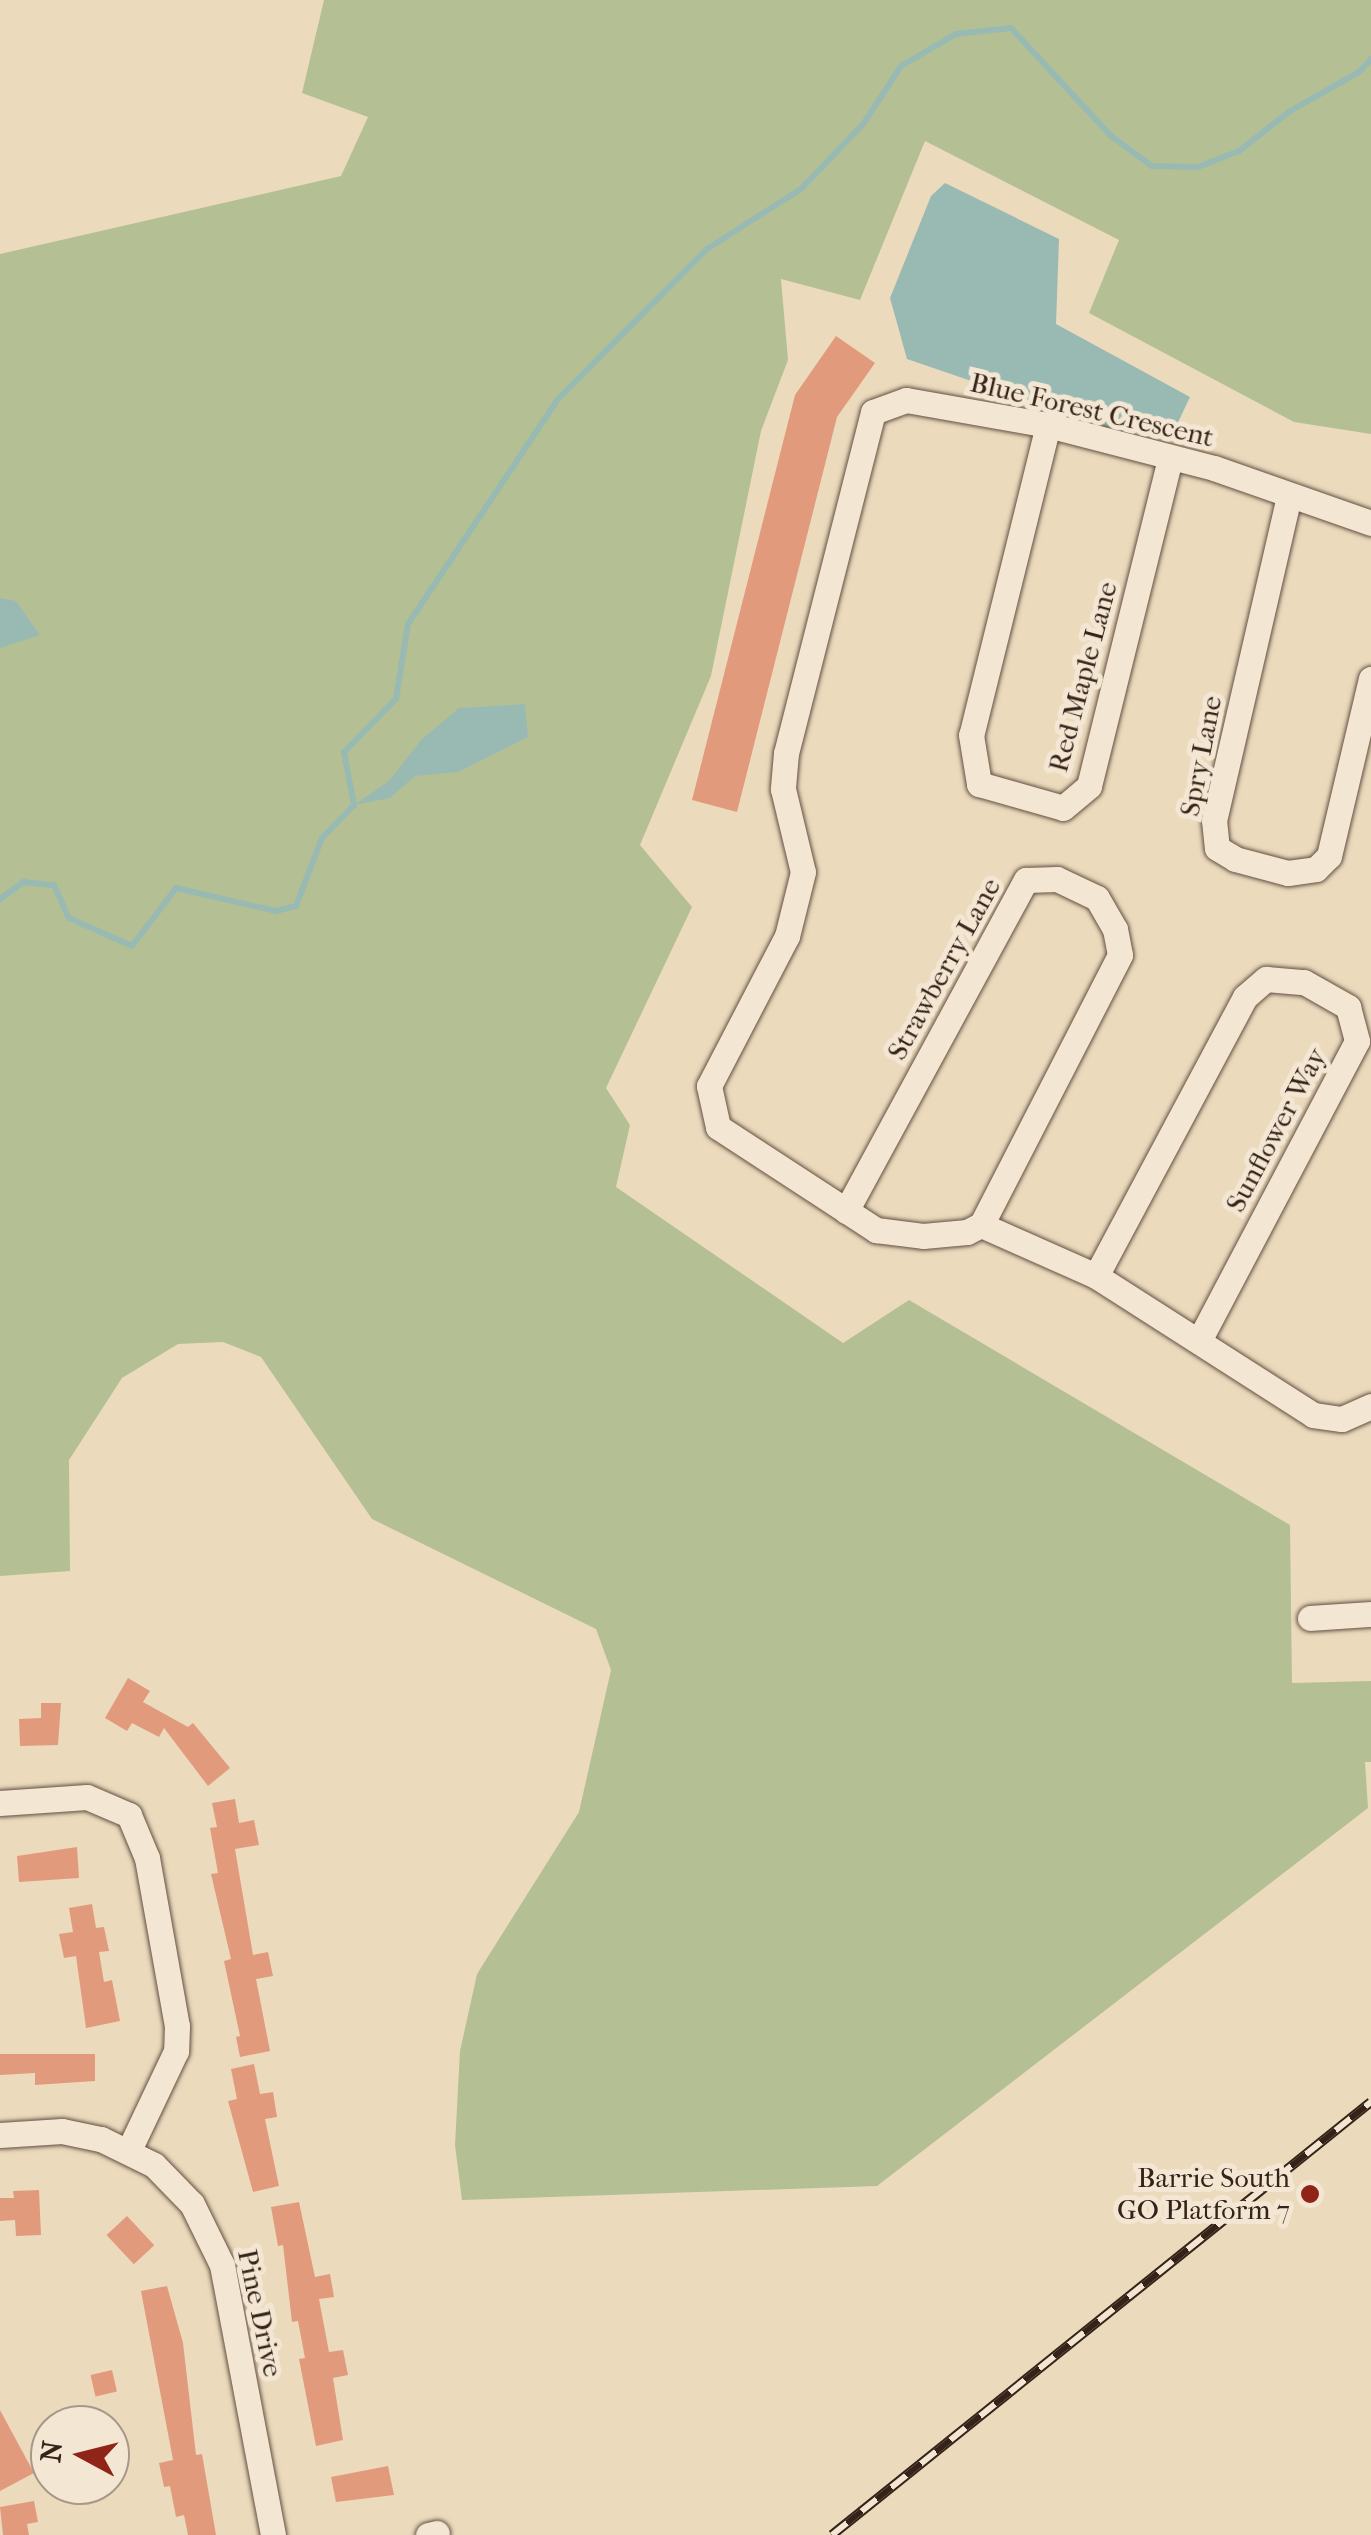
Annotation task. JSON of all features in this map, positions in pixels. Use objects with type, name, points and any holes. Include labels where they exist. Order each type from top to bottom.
[{"type":"street","name":"Blue Forest Crescent","points":[[846,1211],[718,1126],[709,1086],[787,936],[803,872],[784,789],[786,753],[873,412],[906,400],[1048,425],[1214,468],[1371,522]]},
{"type":"street","name":"Red Maple Lane","points":[[1048,425],[972,735],[979,784],[1063,808],[1089,786],[1170,458]]},
{"type":"street","name":"Spry Lane","points":[[1289,496],[1214,820],[1217,848],[1235,858],[1288,873],[1316,869],[1329,856],[1371,680]]},
{"type":"street","name":"Strawberry Lane","points":[[846,1211],[1026,880],[1057,879],[1097,898],[1115,929],[1120,954],[980,1225]]},
{"type":"street","name":"Sunflower Way","points":[[1096,1276],[1245,996],[1266,979],[1304,982],[1348,1007],[1356,1041],[1199,1341]]},
{"type":"street","points":[[846,1211],[876,1230],[923,1236],[968,1232],[980,1225],[1096,1276],[1313,1415],[1342,1419],[1371,1406]]},
{"type":"street","points":[[1310,1618],[1371,1614]]},
{"type":"street","points":[[0,1803],[87,1798],[129,1816],[147,1858],[177,2026],[176,2051],[129,2150]]},
{"type":"street","name":"Pine Drive","points":[[0,2135],[62,2132],[129,2150],[179,2187],[216,2248],[273,2535]]},
{"type":"green space","points":[[324,0],[1371,0],[1371,434],[1294,422],[1089,313],[1119,240],[925,141],[860,300],[781,279],[788,360],[761,431],[711,676],[640,845],[692,907],[606,1088],[630,1125],[616,1187],[843,1343],[909,1300],[1290,1525],[1292,1683],[1371,1681],[1371,1762],[1365,1762],[1368,1808],[877,2186],[462,2200],[455,2145],[460,2051],[477,1974],[579,1812],[611,1670],[596,1629],[372,1519],[261,1357],[223,1342],[178,1344],[122,1378],[69,1460],[70,1571],[0,1576],[0,254],[341,176],[368,117],[302,93]]},
{"type":"water","points":[[945,183],[1059,239],[1056,324],[1190,397],[1172,435],[1118,431],[907,359],[890,298],[931,196]]},
{"type":"water","points":[[0,598],[16,601],[40,635],[0,648]]},
{"type":"water","points":[[525,704],[528,737],[458,772],[415,776],[390,798],[354,805],[389,781],[421,740],[459,708]]},
{"type":"building","points":[[836,336],[875,363],[837,417],[737,812],[692,800],[795,395]]},
{"type":"building","points":[[128,1678],[150,1691],[143,1702],[188,1727],[193,1723],[230,1768],[208,1786],[164,1728],[159,1737],[132,1723],[127,1731],[105,1718]]},
{"type":"building","points":[[41,1703],[61,1703],[58,1745],[20,1746],[19,1719],[41,1718]]},
{"type":"building","points":[[235,1799],[239,1823],[254,1820],[259,1845],[235,1849],[253,1955],[268,1952],[273,1976],[256,1979],[270,2051],[240,2057],[236,2037],[240,2036],[224,1961],[231,1959],[211,1874],[218,1873],[210,1828],[217,1827],[212,1803]]},
{"type":"building","points":[[77,1847],[79,1878],[19,1882],[17,1856]]},
{"type":"building","points":[[92,1904],[96,1928],[104,1927],[109,1951],[99,1952],[104,1982],[112,1980],[120,2021],[86,2028],[76,1956],[64,1958],[59,1934],[73,1932],[69,1908]]},
{"type":"building","points":[[0,2054],[95,2054],[95,2081],[35,2085],[35,2073],[0,2075]]},
{"type":"building","points":[[254,2064],[260,2094],[273,2092],[277,2117],[265,2119],[279,2186],[253,2192],[228,2101],[237,2099],[231,2069]]},
{"type":"building","points":[[39,2190],[41,2235],[16,2236],[15,2220],[0,2221],[0,2198],[14,2198],[13,2191]]},
{"type":"building","points":[[299,2202],[315,2277],[330,2274],[334,2297],[319,2299],[329,2352],[343,2350],[348,2375],[333,2378],[343,2440],[316,2446],[299,2359],[305,2358],[298,2321],[292,2322],[283,2245],[278,2246],[271,2207]]},
{"type":"building","points":[[127,2216],[154,2245],[134,2264],[107,2235]]},
{"type":"building","points":[[167,2286],[183,2343],[196,2455],[202,2454],[216,2535],[188,2535],[184,2515],[176,2517],[170,2486],[164,2487],[159,2463],[173,2460],[141,2291]]},
{"type":"building","points":[[112,2370],[117,2391],[96,2396],[91,2375]]},
{"type":"building","points":[[0,2410],[30,2466],[30,2475],[0,2491]]},
{"type":"building","points":[[388,2466],[394,2495],[336,2502],[331,2477]]},
{"type":"building","points":[[30,2502],[35,2505],[38,2522],[27,2524],[29,2535],[3,2535],[0,2507]]},
{"type":"waterway","points":[[0,899],[23,882],[54,885],[69,918],[132,946],[176,888],[276,911],[296,906],[322,838],[354,805],[344,752],[396,699],[408,624],[559,398],[707,249],[801,189],[864,123],[901,66],[956,34],[1011,28],[1111,136],[1152,166],[1198,167],[1239,151],[1290,111],[1359,72],[1371,59]]},
{"type":"railway","points":[[832,2535],[1371,2102]]},
{"type":"place","name":"Barrie South GO Platform 7","points":[[1310,2194]]}]
